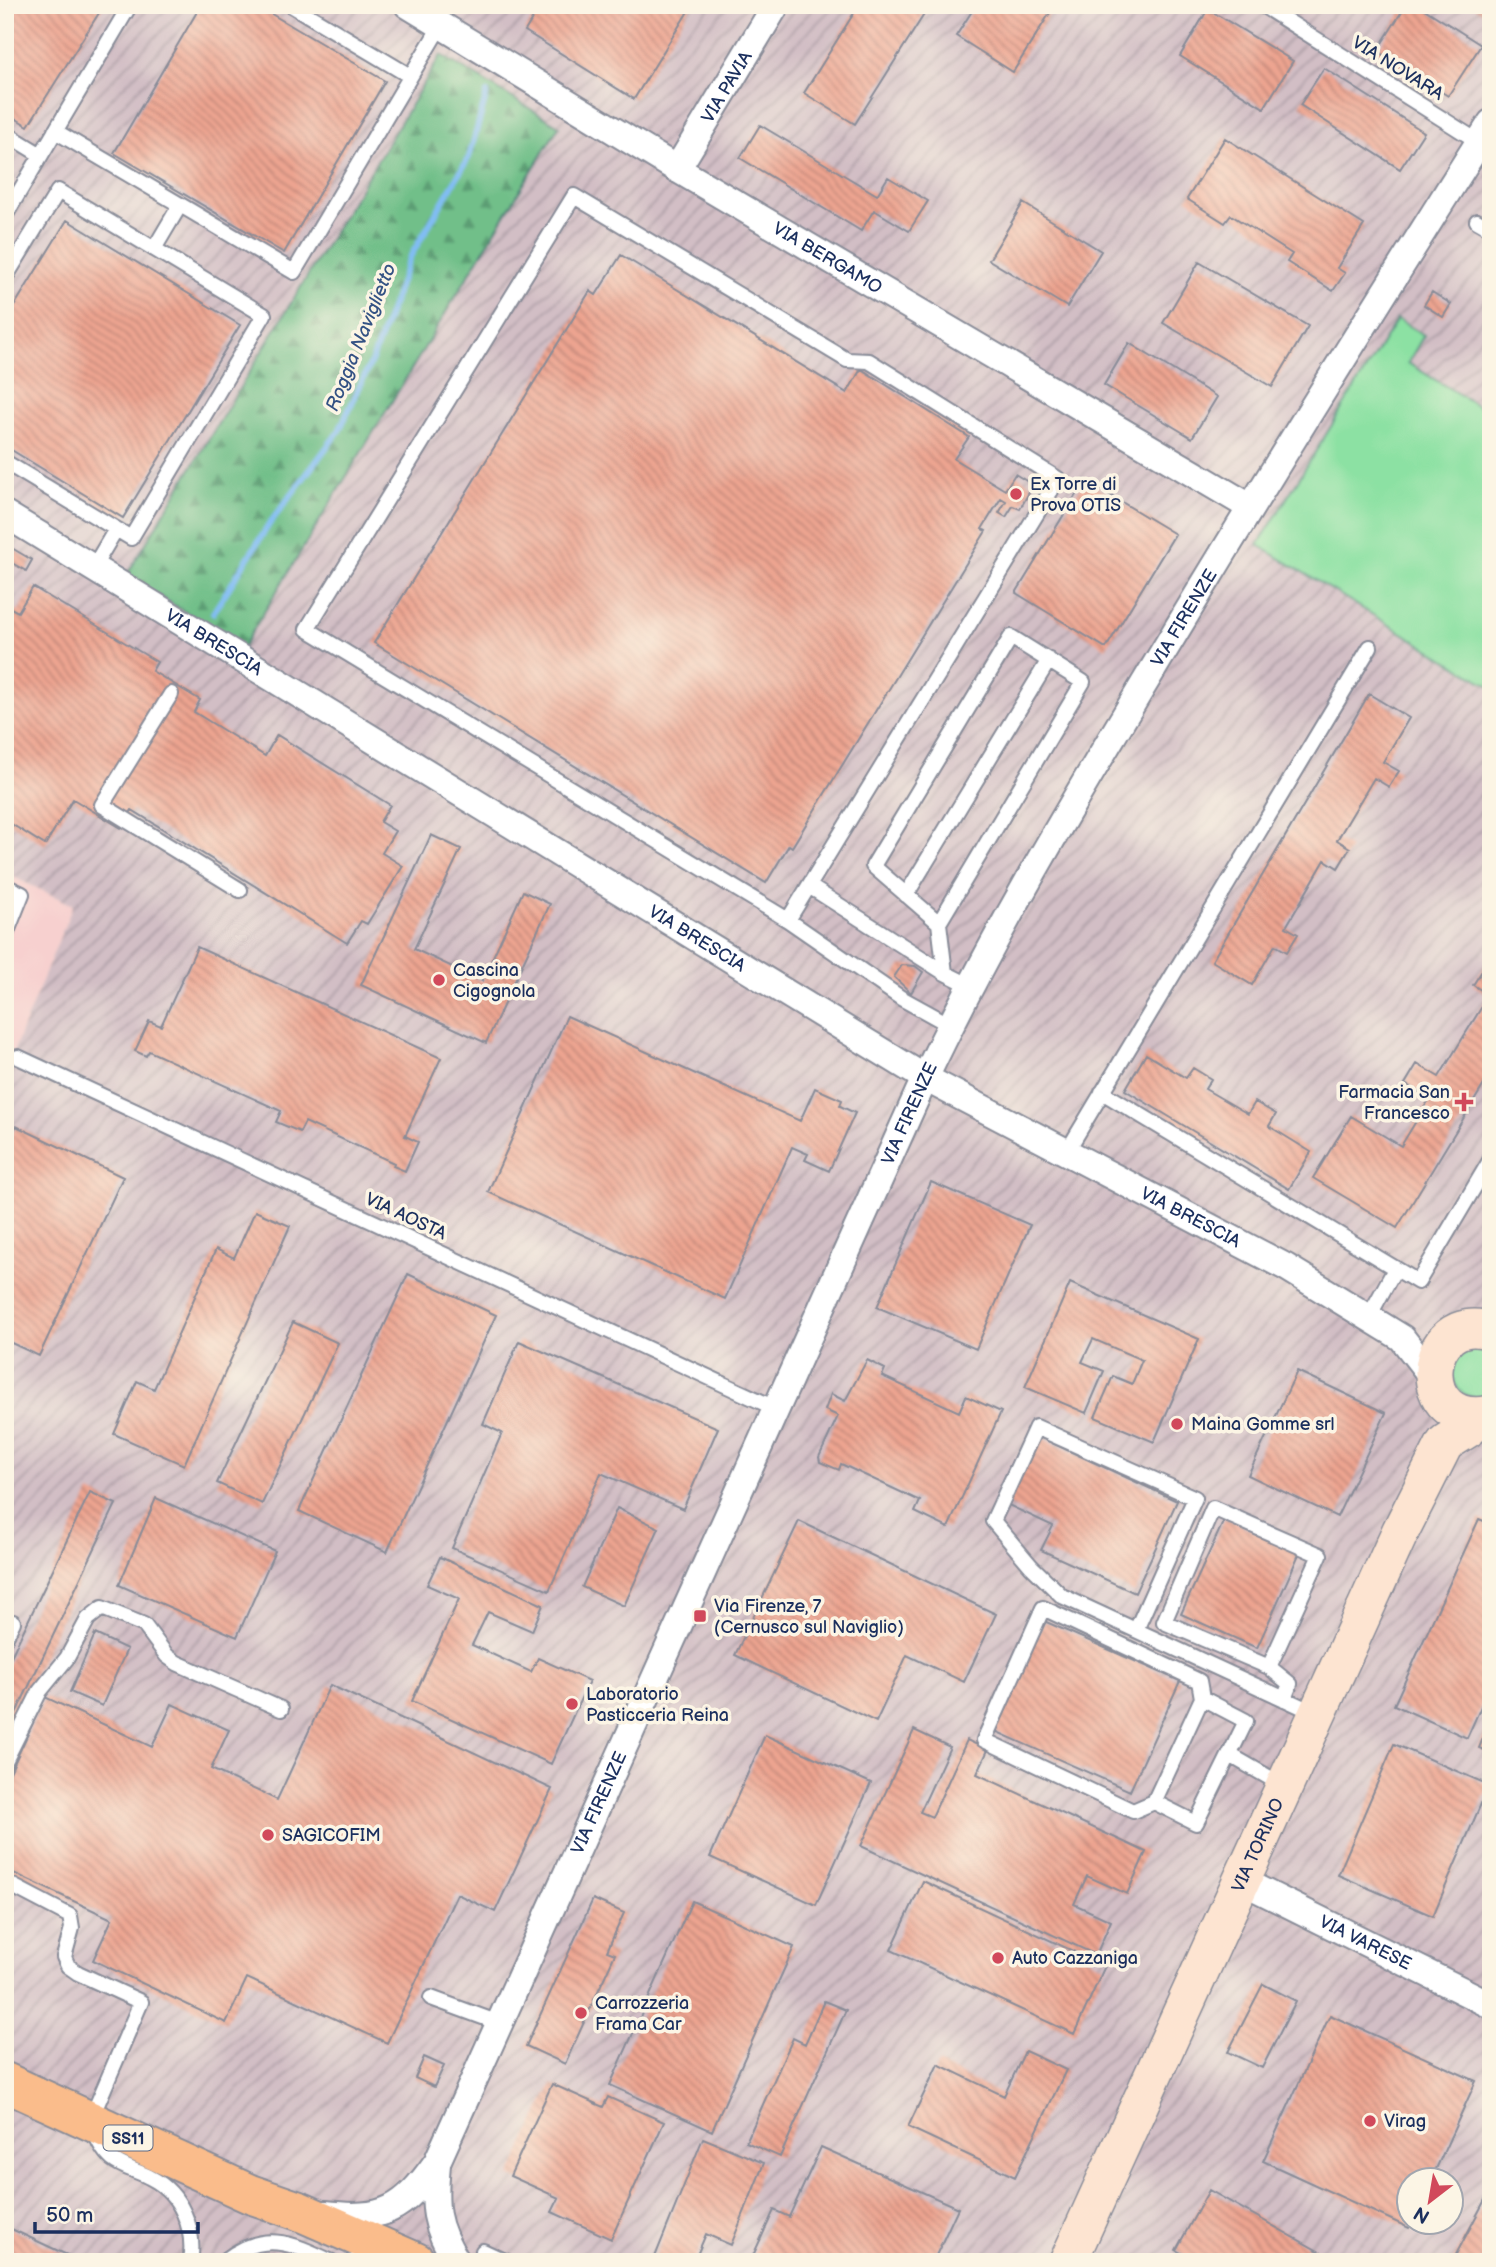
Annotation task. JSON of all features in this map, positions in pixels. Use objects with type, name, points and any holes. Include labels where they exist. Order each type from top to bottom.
[{"type":"main road","name":"SS11","points":[[5,2082],[250,2194],[299,2211],[416,2262]]},
{"type":"main road","name":"SS11","points":[[250,2194],[354,2261]]},
{"type":"street","name":"VIA BERGAMO","points":[[408,5],[677,169],[1250,507]]},
{"type":"street","name":"VIA PAVIA","points":[[677,169],[776,5]]},
{"type":"street","name":"VIA FIRENZE","points":[[299,2211],[357,2218],[383,2212],[417,2190],[437,2162],[969,985],[1078,794],[1250,507],[1485,132]]},
{"type":"street","name":"VIA BRESCIA","points":[[5,514],[925,1078],[1286,1268],[1402,1338],[1436,1387]]},
{"type":"street","points":[[1402,1338],[1477,1328]]},
{"type":"street","points":[[1445,1443],[1434,1359],[1477,1328]]},
{"type":"street","name":"VIA TORINO","points":[[1436,1387],[1454,1410],[1486,1415]]},
{"type":"street","name":"VIA TORINO","points":[[1068,2257],[1401,1530],[1445,1443],[1486,1415]]},
{"type":"street","name":"VIA VARESE","points":[[1242,1881],[1491,2005]]},
{"type":"street","name":"VIA FIRENZE","points":[[437,2162],[435,2213],[442,2236],[457,2262]]},
{"type":"lane","points":[[5,216],[130,5]]},
{"type":"lane","points":[[291,5],[411,76]]},
{"type":"lane","name":"VIA NOVARA","points":[[1262,5],[1485,132]]},
{"type":"lane","points":[[55,131],[294,272],[441,25]]},
{"type":"lane","points":[[5,133],[41,155]]},
{"type":"lane","points":[[5,278],[58,191],[264,315],[131,538],[5,462]]},
{"type":"lane","points":[[788,920],[1058,479],[869,360],[847,360],[574,196],[307,629],[788,920],[901,998],[950,1025]]},
{"type":"lane","points":[[154,249],[180,205]]},
{"type":"lane","points":[[1477,220],[1491,229]]},
{"type":"lane","points":[[93,568],[116,529]]},
{"type":"lane","points":[[939,923],[873,866],[1011,637],[1083,682],[939,923],[945,973]]},
{"type":"lane","points":[[1066,1153],[1370,647]]},
{"type":"lane","points":[[906,895],[1049,660]]},
{"type":"lane","points":[[171,694],[102,805],[240,890]]},
{"type":"lane","points":[[5,886],[22,894],[5,937]]},
{"type":"lane","points":[[809,886],[945,973],[969,985]]},
{"type":"lane","name":"VIA AOSTA","points":[[18,1057],[777,1409]]},
{"type":"lane","points":[[1102,1092],[1418,1282],[1491,1159]]},
{"type":"lane","points":[[1368,1318],[1395,1269]]},
{"type":"lane","points":[[1136,1630],[1195,1498],[1036,1427],[993,1521],[1031,1566],[1062,1596],[1318,1715]]},
{"type":"lane","points":[[1269,1667],[1320,1555],[1213,1508],[1164,1622],[1269,1667],[1290,1684],[1284,1699]]},
{"type":"lane","points":[[5,1761],[40,1691],[67,1658],[88,1619],[103,1608],[145,1625],[167,1656],[177,1663],[281,1709]]},
{"type":"lane","points":[[1043,1608],[1199,1681],[1202,1698],[1154,1802],[1133,1811],[984,1740],[1043,1608]]},
{"type":"lane","points":[[5,1638],[13,1622]]},
{"type":"lane","points":[[1154,1802],[1196,1823],[1246,1721],[1202,1698]]},
{"type":"lane","points":[[1230,1755],[1285,1787]]},
{"type":"lane","points":[[5,1882],[70,1916],[72,1928],[64,1957],[72,1970],[141,2002],[90,2120],[104,2151],[114,2160],[159,2182],[177,2199],[191,2233],[190,2262]]},
{"type":"lane","points":[[431,1998],[499,2023]]},
{"type":"lane","points":[[223,2262],[252,2246],[276,2241],[354,2261]]},
{"type":"lane","points":[[483,2251],[507,2262]]},
{"type":"shaded area","points":[[5,5],[1491,5],[1491,414],[1408,363],[1259,545],[1491,687],[1491,2262],[5,2262],[5,1072],[73,905],[5,873]]},
{"type":"shaded area","points":[[5,873],[73,905],[5,1072]]},
{"type":"green space","points":[[441,55],[559,126],[243,647],[126,576]]},
{"type":"green space","points":[[1397,319],[1424,335],[1408,363],[1491,414],[1491,687],[1258,545]]},
{"type":"green space","points":[[1479,1348],[1491,1353],[1491,1394],[1477,1398],[1458,1389],[1453,1369],[1457,1359],[1465,1352]]},
{"type":"building","points":[[5,5],[104,5],[28,126],[5,112]]},
{"type":"building","points":[[201,5],[256,5],[385,81],[284,253],[114,153]]},
{"type":"building","points":[[541,5],[692,5],[634,99],[525,31]]},
{"type":"building","points":[[859,5],[930,5],[855,124],[804,93]]},
{"type":"building","points":[[976,5],[1042,5],[1051,11],[1013,72],[956,36]]},
{"type":"building","points":[[1406,5],[1418,5],[1481,45],[1448,96],[1377,51]]},
{"type":"building","points":[[1471,5],[1491,5],[1491,18]]},
{"type":"building","points":[[1208,9],[1293,61],[1264,108],[1180,56]]},
{"type":"building","points":[[1324,68],[1424,132],[1400,169],[1300,105]]},
{"type":"building","points":[[760,125],[877,195],[888,177],[928,201],[909,231],[874,210],[861,231],[740,158]]},
{"type":"building","points":[[1225,138],[1364,225],[1337,268],[1345,273],[1333,291],[1287,262],[1292,254],[1231,215],[1225,223],[1187,199]]},
{"type":"building","points":[[1023,203],[1101,251],[1067,307],[989,260]]},
{"type":"building","points":[[67,220],[240,325],[123,518],[5,446],[5,321]]},
{"type":"building","points":[[621,255],[847,393],[861,369],[969,437],[954,459],[1005,490],[1015,474],[1033,485],[1020,509],[1013,506],[1006,517],[999,513],[1006,501],[1001,498],[982,529],[986,531],[792,847],[789,845],[766,883],[374,643],[590,291],[596,295]]},
{"type":"building","points":[[1199,262],[1308,326],[1272,387],[1163,323]]},
{"type":"building","points":[[1432,292],[1451,304],[1443,317],[1424,305]]},
{"type":"building","points":[[1129,343],[1217,397],[1192,438],[1104,385]]},
{"type":"building","points":[[1085,480],[1175,534],[1106,648],[1016,593]]},
{"type":"building","points":[[5,544],[32,560],[26,571],[5,559]]},
{"type":"building","points":[[33,587],[157,662],[152,671],[200,700],[194,712],[265,756],[277,735],[390,805],[380,822],[395,831],[382,853],[403,866],[367,924],[361,921],[347,943],[132,810],[121,828],[73,799],[45,845],[5,820],[5,605],[18,612]]},
{"type":"building","points":[[1369,694],[1409,718],[1383,762],[1399,771],[1389,787],[1374,778],[1337,840],[1350,848],[1338,868],[1325,860],[1286,927],[1298,934],[1287,952],[1275,945],[1252,985],[1212,961]]},
{"type":"building","points":[[431,835],[461,849],[414,949],[482,981],[523,891],[550,904],[486,1043],[361,985]]},
{"type":"building","points":[[197,947],[441,1058],[405,1136],[418,1142],[405,1171],[393,1166],[394,1163],[305,1122],[300,1132],[276,1122],[281,1111],[149,1051],[146,1056],[135,1051],[149,1021],[161,1026]]},
{"type":"building","points":[[902,965],[915,966],[923,972],[911,993],[894,977]]},
{"type":"building","points":[[1485,966],[1491,969],[1491,1073],[1397,1228],[1313,1178],[1351,1116],[1401,1146],[1430,1098],[1405,1084],[1417,1064],[1439,1077],[1489,995],[1473,985]]},
{"type":"building","points":[[567,1016],[800,1121],[815,1088],[842,1100],[840,1106],[855,1113],[829,1171],[805,1160],[808,1154],[792,1147],[725,1299],[488,1192]]},
{"type":"building","points":[[1146,1054],[1186,1078],[1193,1068],[1211,1079],[1205,1089],[1248,1114],[1255,1102],[1276,1114],[1269,1126],[1311,1152],[1289,1189],[1125,1090]]},
{"type":"building","points":[[16,1126],[123,1177],[39,1356],[5,1340],[5,1149]]},
{"type":"building","points":[[931,1182],[1030,1225],[976,1349],[877,1307]]},
{"type":"building","points":[[255,1211],[290,1226],[184,1465],[114,1434],[137,1381],[154,1389],[216,1249],[234,1258]]},
{"type":"building","points":[[408,1274],[496,1315],[387,1552],[299,1511]]},
{"type":"building","points":[[1070,1283],[1199,1339],[1154,1442],[1095,1417],[1113,1376],[1132,1384],[1142,1360],[1093,1339],[1082,1362],[1104,1371],[1086,1413],[1025,1387]]},
{"type":"building","points":[[293,1322],[338,1343],[262,1504],[217,1483]]},
{"type":"building","points":[[519,1341],[718,1428],[683,1509],[601,1473],[549,1591],[452,1548],[502,1433],[483,1424]]},
{"type":"building","points":[[867,1360],[885,1369],[882,1376],[959,1412],[966,1396],[1001,1412],[948,1528],[915,1512],[920,1501],[841,1464],[839,1470],[820,1462],[819,1457],[838,1416],[825,1410],[831,1394],[845,1401]]},
{"type":"building","points":[[1297,1371],[1386,1413],[1337,1517],[1248,1475]]},
{"type":"building","points":[[1037,1436],[1177,1501],[1135,1593],[1041,1550],[1053,1526],[1002,1502]]},
{"type":"building","points":[[90,1492],[116,1504],[5,1736],[5,1669]]},
{"type":"building","points":[[156,1498],[275,1551],[237,1637],[119,1585]]},
{"type":"building","points":[[617,1508],[659,1528],[624,1606],[582,1587]]},
{"type":"building","points":[[1225,1518],[1300,1552],[1257,1648],[1181,1614]]},
{"type":"building","points":[[1479,1519],[1491,1524],[1491,1684],[1467,1738],[1394,1705]]},
{"type":"building","points":[[799,1521],[996,1614],[964,1682],[907,1655],[876,1722],[735,1655]]},
{"type":"building","points":[[440,1557],[543,1605],[532,1631],[488,1612],[472,1645],[531,1672],[538,1658],[589,1681],[551,1764],[412,1701],[459,1599],[427,1585]]},
{"type":"building","points":[[1044,1621],[1180,1681],[1130,1791],[995,1731]]},
{"type":"building","points":[[95,1634],[127,1649],[102,1706],[70,1692]]},
{"type":"building","name":"SAGICOFIM","points":[[330,1685],[552,1789],[495,1912],[457,1894],[387,2043],[247,1978],[226,2023],[93,1960],[112,1919],[5,1869],[5,1783],[45,1697],[152,1747],[172,1704],[229,1730],[211,1769],[277,1800]]},
{"type":"building","points":[[1491,1719],[1491,1753],[1479,1748]]},
{"type":"building","points":[[914,1730],[950,1747],[920,1812],[932,1817],[967,1740],[988,1750],[977,1774],[1146,1852],[1127,1894],[1087,1876],[1074,1904],[1111,1921],[1096,1955],[861,1846]]},
{"type":"building","points":[[765,1735],[871,1783],[816,1905],[710,1857]]},
{"type":"building","points":[[1394,1744],[1489,1785],[1433,1916],[1338,1875]]},
{"type":"building","name":"Auto Cazzaniga","points":[[923,1881],[1105,1966],[1074,2034],[891,1950]]},
{"type":"building","points":[[593,1899],[624,1913],[607,1951],[615,1954],[565,2064],[526,2046]]},
{"type":"building","points":[[692,1901],[794,1947],[712,2131],[610,2085]]},
{"type":"building","points":[[1263,1984],[1296,2001],[1262,2068],[1228,2052]]},
{"type":"building","points":[[824,2001],[846,2010],[780,2157],[746,2142],[793,2038],[805,2044]]},
{"type":"building","name":"Virag","points":[[1330,2015],[1476,2081],[1437,2166],[1394,2166],[1394,2221],[1263,2161]]},
{"type":"building","points":[[1025,2051],[1066,2070],[1015,2177],[908,2127],[938,2064],[1004,2096]]},
{"type":"building","points":[[424,2057],[444,2066],[434,2087],[415,2078]]},
{"type":"building","points":[[552,2084],[603,2107],[608,2097],[664,2122],[611,2239],[552,2212],[559,2198],[510,2176]]},
{"type":"building","points":[[703,2138],[764,2163],[731,2245],[706,2234],[694,2262],[653,2262]]},
{"type":"building","points":[[821,2147],[958,2208],[933,2262],[750,2262],[774,2210],[789,2217]]},
{"type":"building","points":[[1209,2190],[1338,2262],[1196,2262],[1176,2250]]},
{"type":"building","points":[[1488,2194],[1491,2262],[1452,2262]]},
{"type":"building","points":[[5,2226],[82,2262],[5,2262]]},
{"type":"waterway","name":"Roggia Naviglietto","points":[[213,613],[270,523],[339,431],[373,358],[409,259],[469,157],[487,93]]},
{"type":"place","name":"Ex Torre di Prova OTIS","points":[[1016,494]]},
{"type":"place","name":"Cascina Cigognola","points":[[439,980]]},
{"type":"place","name":"Farmacia San Francesco","points":[[1464,1102]]},
{"type":"place","name":"Maina Gomme srl","points":[[1177,1424]]},
{"type":"place","name":"Via Firenze, 7 (Cernusco sul Naviglio)","points":[[700,1616]]},
{"type":"place","name":"Laboratorio Pasticceria Reina","points":[[572,1704]]},
{"type":"place","name":"SAGICOFIM","points":[[268,1835]]},
{"type":"place","name":"Auto Cazzaniga","points":[[998,1958]]},
{"type":"place","name":"Carrozzeria Frama Car","points":[[581,2013]]},
{"type":"place","name":"Virag","points":[[1370,2121]]}]
